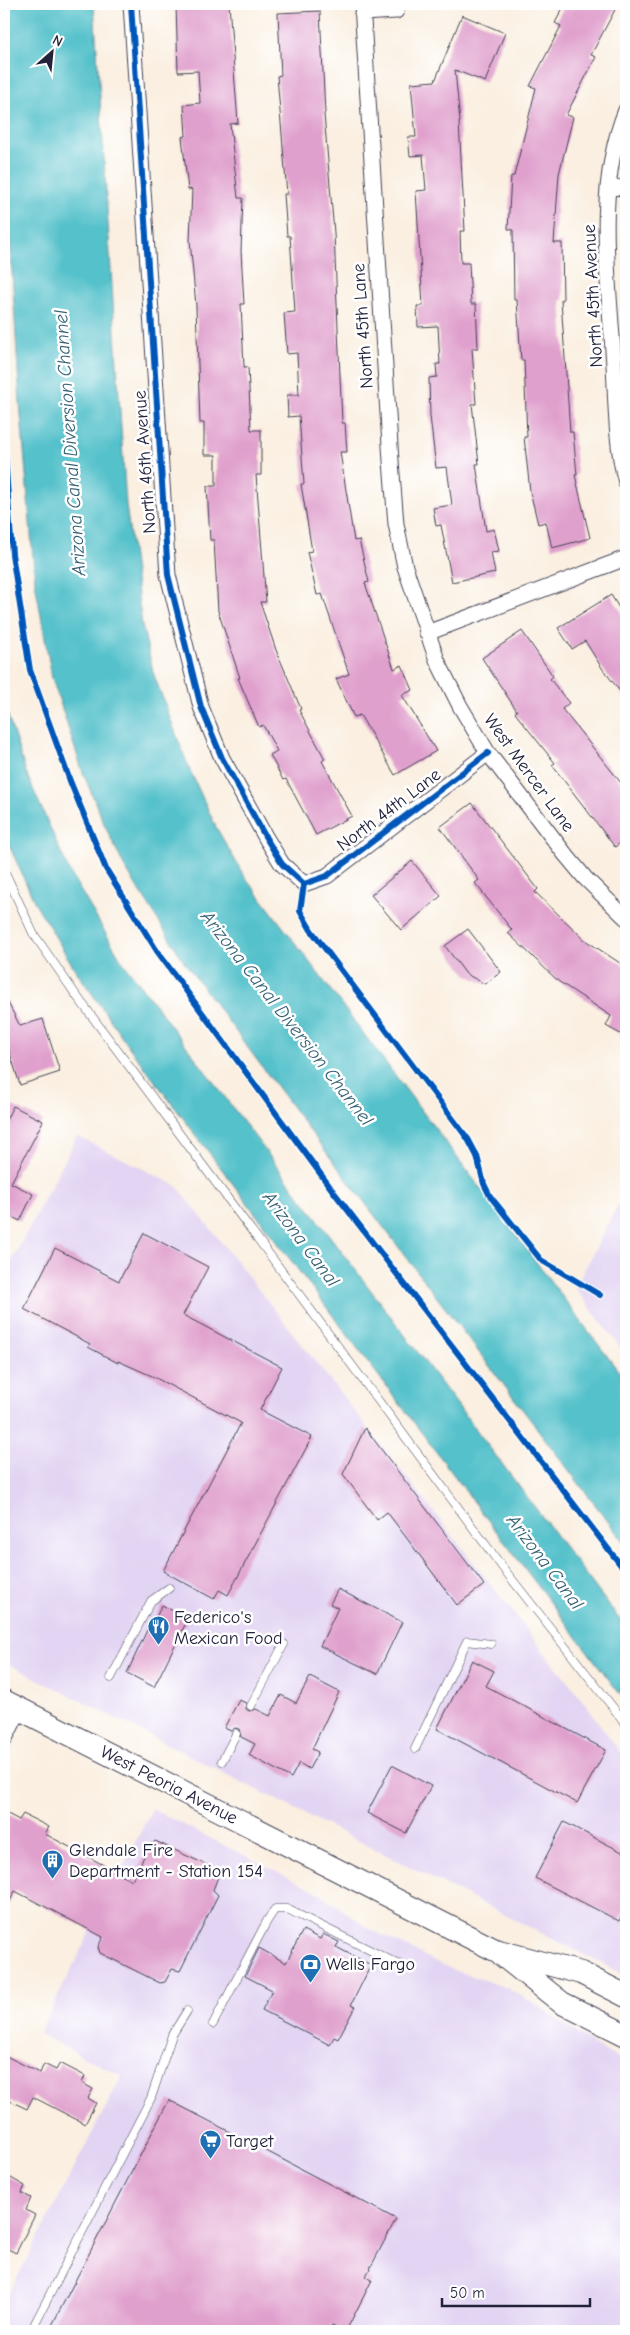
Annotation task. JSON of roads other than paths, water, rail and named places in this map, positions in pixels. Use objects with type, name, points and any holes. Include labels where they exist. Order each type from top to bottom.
[{"type":"main road","name":"West Peoria Avenue","points":[[12,1705],[496,1950],[581,1973],[626,1996]]},
{"type":"main road","name":"West Peoria Avenue","points":[[496,1950],[562,2003],[626,2035]]},
{"type":"street","name":"North 46th Avenue","points":[[131,4],[168,575],[201,706],[222,758],[278,858],[304,884]]},
{"type":"street","name":"North 45th Lane","points":[[396,11],[362,8],[396,524],[405,567],[427,633]]},
{"type":"street","name":"North 45th Avenue","points":[[626,110],[611,163],[608,187],[609,273],[617,415],[626,482]]},
{"type":"street","points":[[608,187],[626,188]]},
{"type":"street","points":[[427,633],[626,558]]},
{"type":"street","name":"West Mercer Lane","points":[[427,633],[437,660],[460,706],[488,753],[585,878],[626,918]]},
{"type":"street","name":"North 44th Lane","points":[[304,884],[326,876],[488,753]]},
{"type":"street","points":[[4,1740],[12,1705]]},
{"type":"lane","points":[[4,870],[34,933],[76,995],[503,1568],[626,1724]]},
{"type":"lane","points":[[111,1678],[151,1600],[169,1588]]},
{"type":"lane","points":[[416,1749],[467,1641],[491,1644]]},
{"type":"lane","points":[[251,1706],[284,1644]]},
{"type":"lane","points":[[222,1761],[236,1734]]},
{"type":"lane","points":[[213,2024],[266,1921],[275,1909],[287,1909],[402,1966]]},
{"type":"lane","points":[[31,2331],[151,2098],[172,2035],[187,2011]]},
{"type":"water","name":"Arizona Canal Diversion Channel","points":[[4,4],[94,4],[126,505],[142,625],[154,675],[188,766],[216,827],[243,874],[626,1381],[626,1545],[294,1110],[185,963],[124,866],[82,770],[52,678],[35,582],[20,403],[4,139]]},
{"type":"water","name":"Arizona Canal","points":[[4,704],[27,775],[69,871],[122,961],[626,1628],[626,1702],[132,1051],[74,968],[34,901],[4,834]]},
{"type":"place","name":"Federico's Mexican Food","points":[[158,1646]]},
{"type":"place","name":"Glendale Fire Department - Station 154","points":[[53,1879]]},
{"type":"place","name":"Wells Fargo","points":[[310,1983]]},
{"type":"place","name":"Target","points":[[210,2160]]}]
